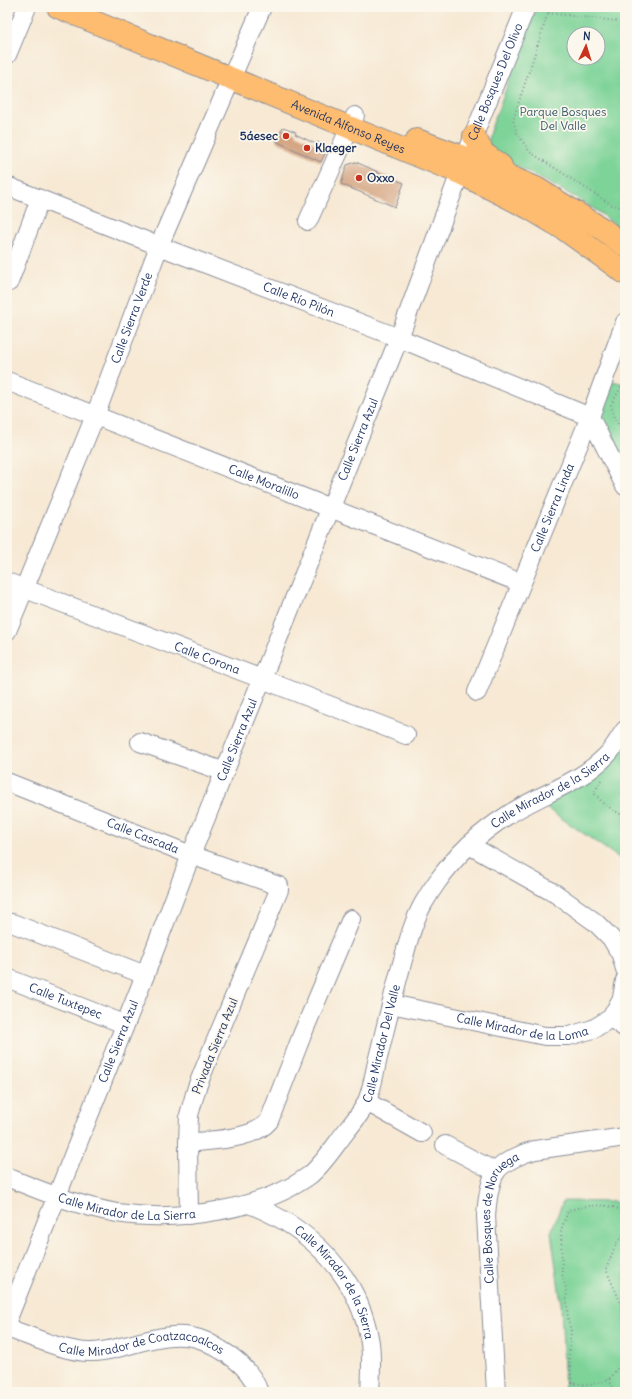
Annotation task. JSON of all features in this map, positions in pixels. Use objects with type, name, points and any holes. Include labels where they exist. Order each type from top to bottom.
[{"type":"main road","name":"Avenida Alfonso Reyes","points":[[58,7],[234,73],[463,166],[536,188],[604,230],[625,246]]},
{"type":"main road","name":"Avenida Alfonso Reyes","points":[[87,7],[168,41],[234,73]]},
{"type":"main road","points":[[474,136],[483,153],[536,188]]},
{"type":"main road","name":"Avenida Alfonso Reyes","points":[[463,166],[564,229],[625,273]]},
{"type":"street","points":[[7,55],[27,7]]},
{"type":"street","name":"Calle Sierra Verde","points":[[7,631],[95,416],[159,246],[262,7]]},
{"type":"street","name":"Calle Bosques Del Olivo","points":[[463,166],[526,7]]},
{"type":"street","points":[[308,221],[353,122]]},
{"type":"street","name":"Calle Sierra Azul","points":[[7,1321],[124,1024],[145,975],[191,855],[399,338],[463,166]]},
{"type":"street","name":"Calle Río Pilón","points":[[7,186],[399,338],[590,417]]},
{"type":"street","points":[[9,282],[40,199]]},
{"type":"street","name":"Calle Sierra Linda","points":[[477,692],[590,417],[625,322]]},
{"type":"street","name":"Calle Moralillo","points":[[7,381],[521,583]]},
{"type":"street","points":[[590,417],[600,434],[625,486]]},
{"type":"street","name":"Calle Corona","points":[[7,582],[406,735]]},
{"type":"street","name":"Calle Mirador de la Sierra","points":[[469,845],[490,827],[509,814],[568,784],[589,771],[608,755],[625,730]]},
{"type":"street","points":[[140,742],[225,772]]},
{"type":"street","name":"Calle Cascada","points":[[7,782],[191,855],[279,886]]},
{"type":"street","points":[[469,845],[556,894],[594,922],[611,938],[621,955],[625,969]]},
{"type":"street","name":"Calle Mirador Del Valle","points":[[249,1204],[281,1191],[311,1174],[322,1163],[367,1102],[391,1004],[414,925],[423,904],[439,880],[469,845]]},
{"type":"street","name":"Privada Sierra Azul","points":[[189,1214],[188,1143],[190,1115],[197,1087],[279,890],[279,886]]},
{"type":"street","points":[[188,1143],[246,1135],[265,1126],[269,1121],[302,1035],[351,919]]},
{"type":"street","points":[[12,923],[145,975]]},
{"type":"street","name":"Calle Tuxtepec","points":[[7,978],[124,1024]]},
{"type":"street","name":"Calle Mirador de la Loma","points":[[391,1004],[546,1036],[569,1036],[618,1023],[625,980]]},
{"type":"street","points":[[367,1102],[422,1133]]},
{"type":"street","name":"Calle Bosques de Noruega","points":[[496,1392],[486,1216],[490,1187],[496,1172],[524,1152],[625,1138]]},
{"type":"street","points":[[445,1145],[496,1172]]},
{"type":"street","name":"Calle Mirador de La Sierra","points":[[7,1177],[56,1197],[117,1213],[150,1216],[189,1214],[249,1204]]},
{"type":"street","name":"Calle Mirador de la Sierra","points":[[249,1204],[265,1210],[286,1221],[306,1235],[337,1266],[351,1285],[362,1309],[370,1343],[370,1392]]},
{"type":"street","name":"Calle Mirador de Coatzacoalcos","points":[[7,1328],[62,1347],[85,1352],[104,1351],[166,1336],[180,1336],[205,1341],[240,1362],[256,1382],[259,1392]]},
{"type":"path","points":[[550,7],[513,120],[517,133],[530,152],[612,205],[625,208]]},
{"type":"path","points":[[548,13],[625,22]]},
{"type":"path","points":[[625,387],[621,387],[611,405],[614,418],[625,435]]},
{"type":"path","points":[[604,776],[594,793],[604,804],[625,817]]},
{"type":"path","points":[[572,1392],[569,1357],[571,1331],[568,1319],[566,1288],[562,1274],[561,1230],[568,1211],[578,1208],[602,1206],[620,1209],[625,1212]]},
{"type":"path","points":[[625,1229],[624,1236],[617,1242],[606,1269],[622,1306],[625,1317]]},
{"type":"path","points":[[572,1383],[590,1385],[608,1379],[625,1359]]},
{"type":"path","points":[[608,1379],[614,1392]]},
{"type":"green space","name":"Parque Bosques Del Valle","points":[[537,7],[625,7],[625,233],[600,213],[575,197],[494,154],[488,140],[490,131]]},
{"type":"green space","points":[[612,381],[625,384],[625,465],[593,413]]},
{"type":"green space","points":[[625,739],[625,862],[545,807],[599,769]]},
{"type":"green space","points":[[563,1201],[615,1202],[625,1205],[625,1392],[565,1392],[561,1304],[551,1232]]},
{"type":"building","points":[[283,127],[296,132],[295,134],[316,144],[317,142],[328,147],[321,162],[276,141]]},
{"type":"building","points":[[356,162],[378,173],[404,183],[395,207],[341,184],[347,165]]},
{"type":"place","name":"5áesec","points":[[286,136]]},
{"type":"place","name":"Klaeger","points":[[307,148]]},
{"type":"place","name":"Oxxo","points":[[359,178]]}]
